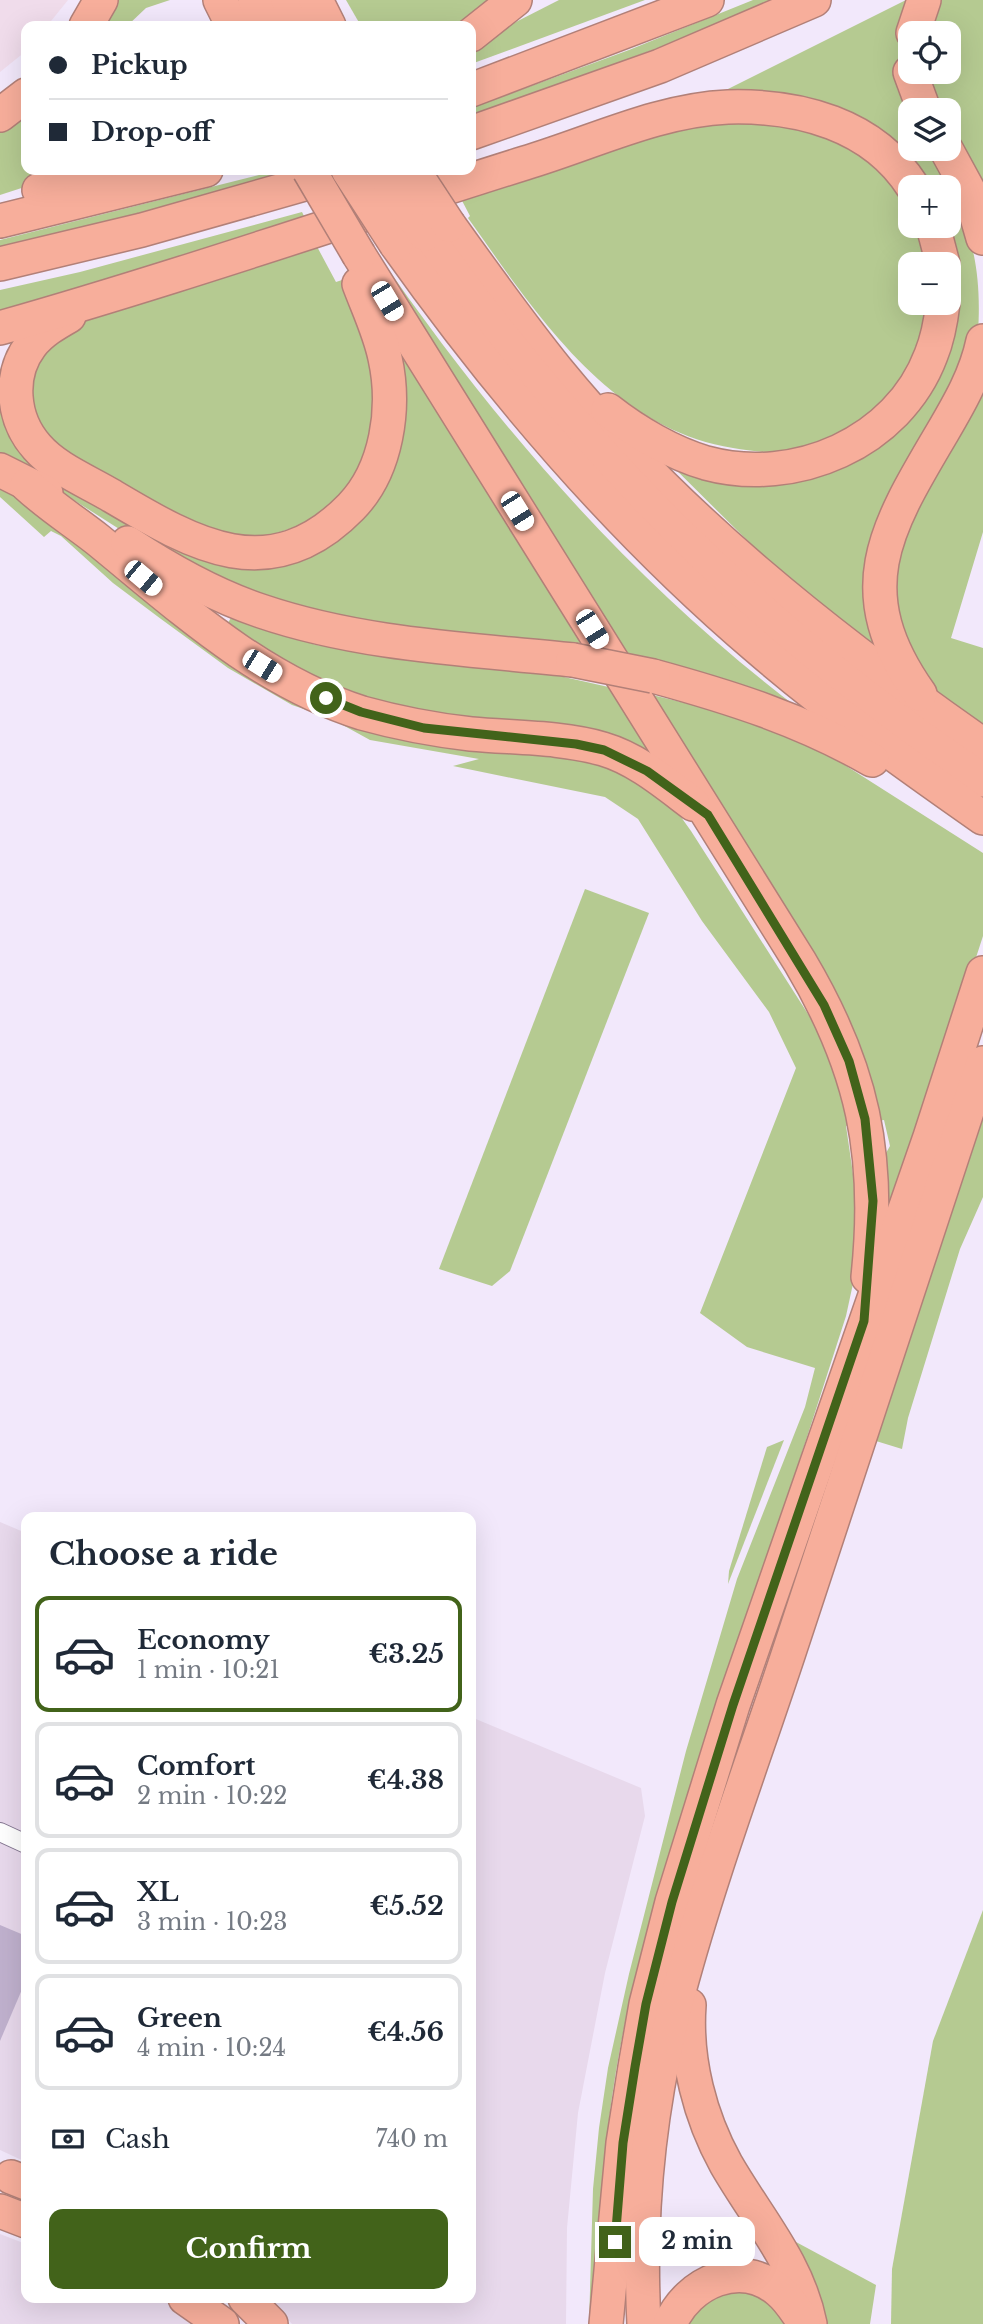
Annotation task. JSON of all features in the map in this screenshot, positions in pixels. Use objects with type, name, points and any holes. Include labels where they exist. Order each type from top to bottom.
[{"type":"highway","points":[[89,21],[101,0]]},
{"type":"highway","points":[[220,0],[230,21]]},
{"type":"highway","points":[[255,0],[266,21]]},
{"type":"highway","points":[[288,0],[298,21]]},
{"type":"highway","points":[[316,0],[326,21]]},
{"type":"highway","points":[[476,31],[515,0]]},
{"type":"highway","points":[[476,88],[707,0]]},
{"type":"highway","points":[[476,131],[660,65],[814,0]]},
{"type":"highway","points":[[917,21],[924,0]]},
{"type":"highway","points":[[476,170],[545,130],[604,85]]},
{"type":"highway","points":[[0,115],[21,99]]},
{"type":"highway","points":[[0,328],[316,232],[453,184],[688,111],[751,107],[800,113],[841,126],[878,148],[904,175]]},
{"type":"highway","points":[[953,161],[970,193],[983,238]]},
{"type":"highway","points":[[0,200],[86,175]]},
{"type":"highway","points":[[0,221],[186,175]]},
{"type":"highway","points":[[312,175],[354,257],[819,995],[849,1061],[865,1119],[872,1170],[873,1226],[864,1321]]},
{"type":"highway","points":[[0,264],[142,230],[337,175]]},
{"type":"highway","points":[[354,175],[423,234],[558,371],[643,466],[735,555],[825,631],[983,745]]},
{"type":"highway","points":[[385,175],[423,234],[552,400],[692,549],[844,682],[983,780]]},
{"type":"highway","points":[[414,175],[435,299],[517,404],[653,552],[757,648],[871,739],[983,819]]},
{"type":"highway","points":[[453,184],[468,175]]},
{"type":"highway","points":[[94,301],[49,328],[30,345],[15,386],[16,404],[26,431],[37,447],[55,464],[177,534],[220,549],[265,551],[316,535],[343,515],[365,489],[381,456],[389,415],[388,376],[385,355],[354,257]]},
{"type":"highway","points":[[558,371],[612,414],[687,456],[708,463],[740,468],[800,465],[829,456],[855,443],[876,429],[903,403],[931,356],[940,315]]},
{"type":"highway","points":[[929,707],[900,663],[886,629],[879,597],[880,565],[894,516],[960,402],[983,341]]},
{"type":"highway","points":[[14,478],[60,499],[190,581],[259,611],[333,631],[372,638],[573,660],[653,676],[726,696],[783,716],[846,745],[983,819]]},
{"type":"highway","points":[[14,478],[55,511],[95,538],[228,645],[309,691],[361,712],[424,728],[576,744],[604,750],[647,771],[708,815]]},
{"type":"highway","points":[[606,2324],[623,2143],[646,2004],[672,1902],[733,1705],[930,1137],[983,973]]},
{"type":"highway","points":[[644,2324],[643,2229],[650,2140],[679,1991],[983,1063]]},
{"type":"highway","points":[[712,1884],[688,2020],[698,2093],[706,2121],[727,2165],[791,2266],[805,2296],[807,2324]]},
{"type":"highway","points":[[0,2211],[21,2219]]},
{"type":"highway","points":[[615,2242],[621,2324]]},
{"type":"highway","points":[[670,2324],[680,2306],[694,2290],[707,2282],[738,2276],[752,2277],[779,2291],[807,2324]]},
{"type":"highway","points":[[192,2303],[222,2324]]},
{"type":"highway","points":[[250,2303],[271,2324]]},
{"type":"street","points":[[0,1832],[21,1842]]},
{"type":"shaded area","points":[[0,0],[68,0],[51,21],[21,21],[21,55],[0,72]]},
{"type":"shaded area","points":[[0,1522],[21,1531],[21,2160],[0,2150]]},
{"type":"shaded area","points":[[476,1719],[641,1788],[645,1816],[605,1973],[578,2113],[567,2228],[566,2324],[292,2324],[273,2303],[476,2303]]},
{"type":"shaded area","points":[[0,2234],[21,2242],[21,2303],[170,2303],[202,2324],[0,2324]]},
{"type":"green space","points":[[109,0],[170,0],[146,8],[132,21],[98,21]]},
{"type":"green space","points":[[346,0],[498,0],[468,21],[358,21]]},
{"type":"green space","points":[[559,0],[645,0],[476,62],[476,42]]},
{"type":"green space","points":[[753,0],[772,0],[666,45],[476,115],[476,106],[629,50]]},
{"type":"green space","points":[[906,0],[911,0],[908,21],[898,21],[898,84],[904,84],[907,98],[898,98],[898,161],[940,161],[946,175],[918,175],[724,91]]},
{"type":"green space","points":[[934,0],[983,0],[983,203],[961,161],[961,98],[928,98],[923,84],[961,84],[961,21],[925,21]]},
{"type":"green space","points":[[21,109],[21,175],[62,175],[0,195],[0,124]]},
{"type":"green space","points":[[764,119],[850,144],[898,188],[898,238],[921,238],[926,252],[898,252],[898,315],[926,315],[920,344],[905,375],[884,402],[842,433],[791,451],[754,451],[689,436],[649,417],[612,391],[579,361],[549,327],[468,218],[470,216],[458,193],[693,125]]},
{"type":"green space","points":[[259,175],[281,176],[0,249],[0,240]]},
{"type":"green space","points":[[302,212],[307,222],[0,319],[0,290],[80,272]]},
{"type":"green space","points":[[961,212],[975,258],[979,305],[978,333],[898,490],[882,653],[771,564],[649,443],[692,464],[844,460],[951,315],[961,315],[961,252],[951,252],[951,238],[961,238]]},
{"type":"green space","points":[[314,241],[336,282],[342,280],[373,364],[376,425],[353,483],[310,522],[268,536],[241,537],[178,524],[42,441],[25,387],[28,368],[81,317]]},
{"type":"green space","points":[[375,250],[468,377],[570,498],[681,610],[740,662],[802,711],[616,654]]},
{"type":"green space","points":[[384,325],[526,555],[588,648],[299,614],[138,541],[0,453],[0,401],[17,426],[233,561],[366,502]]},
{"type":"green space","points":[[983,377],[983,532],[951,638],[983,648],[983,730],[951,706],[928,682],[904,646],[891,563]]},
{"type":"green space","points":[[0,487],[50,518],[253,677],[587,759],[630,774],[676,810],[691,831],[824,1039],[854,1123],[846,1126],[853,1174],[861,1175],[854,1279],[846,1316],[669,1854],[626,2016],[611,2103],[604,2166],[597,2324],[589,2324],[593,2189],[608,2068],[629,1974],[686,1751],[737,1579],[805,1407],[815,1368],[747,1347],[700,1313],[796,1068],[769,1012],[702,921],[638,819],[605,797],[453,766],[479,759],[370,740],[330,718],[292,705],[228,668],[161,619],[113,583],[61,536],[51,531],[44,537],[0,497]]},
{"type":"green space","points":[[232,616],[316,645],[564,673],[564,677],[613,688],[667,775],[381,708],[309,674],[225,628]]},
{"type":"green space","points":[[640,692],[755,720],[840,762],[983,853],[983,936],[879,1256],[886,1153],[890,1146],[884,1120],[878,1121]]},
{"type":"green space","points":[[585,889],[649,913],[510,1271],[492,1286],[439,1269]]},
{"type":"green space","points":[[983,1095],[983,1197],[960,1249],[908,1418],[902,1449],[876,1441]]},
{"type":"green space","points":[[784,1440],[728,1584],[729,1571],[767,1447]]},
{"type":"green space","points":[[983,1910],[983,2324],[891,2324],[892,2269],[933,2041]]},
{"type":"green space","points":[[796,2242],[876,2285],[870,2324],[824,2324]]},
{"type":"green space","points":[[755,2289],[791,2324],[689,2324],[702,2305],[715,2295]]},
{"type":"building","points":[[0,1925],[21,1934],[21,1992],[0,2041]]},
{"type":"route","points":[[326,698],[361,712],[424,728],[576,744],[604,750],[647,771],[708,815],[824,1005],[849,1061],[865,1119],[872,1170],[873,1226],[864,1321],[733,1705],[672,1902],[646,2004],[635,2067],[623,2143],[615,2242]]}]
